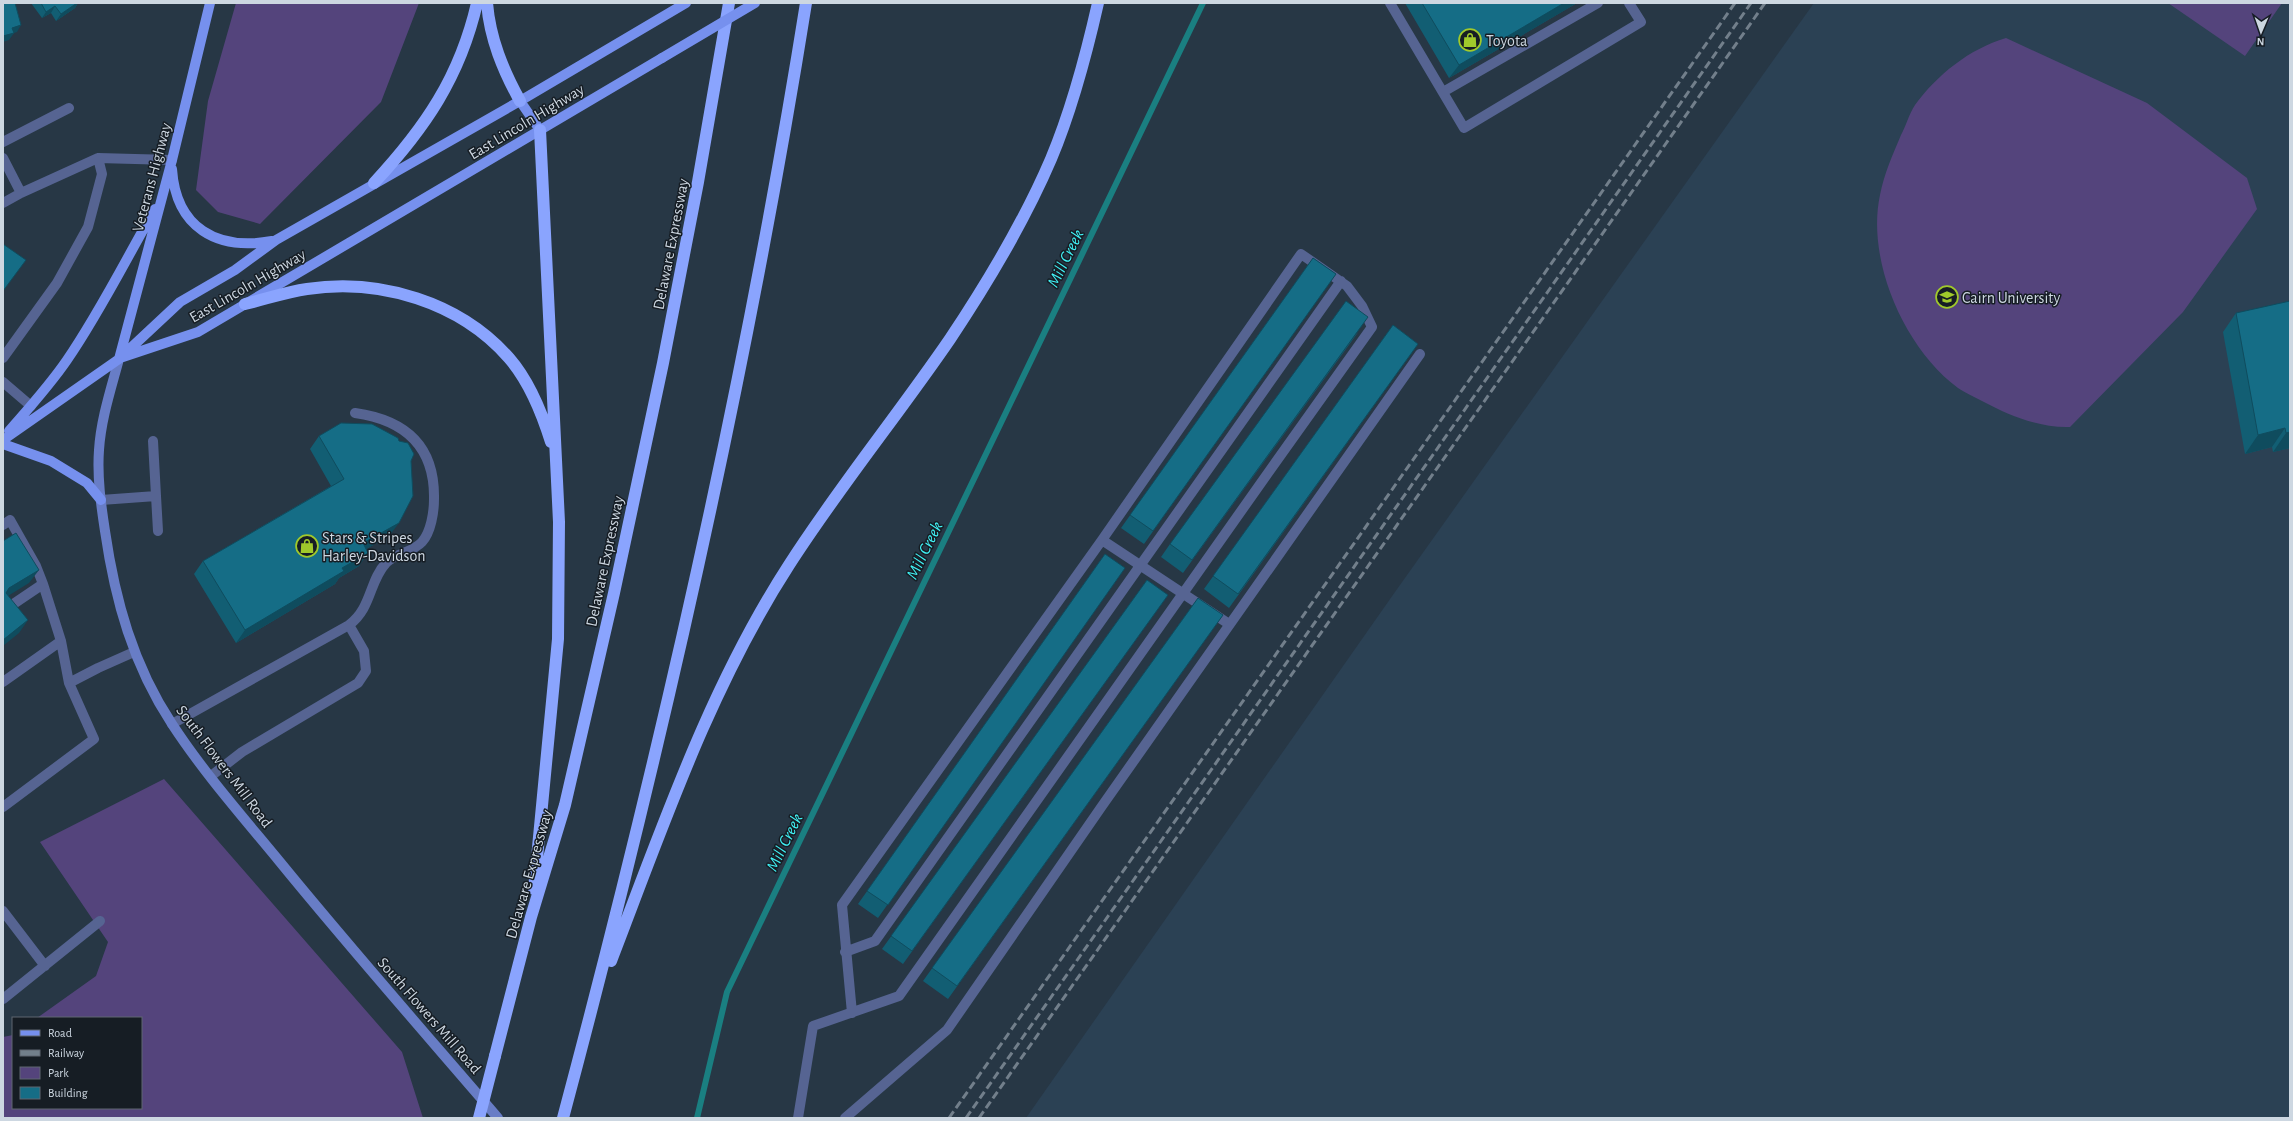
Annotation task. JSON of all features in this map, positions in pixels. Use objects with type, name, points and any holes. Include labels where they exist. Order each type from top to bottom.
[{"type":"highway","points":[[374,183],[422,127],[440,99],[467,39],[477,3]]},
{"type":"highway","points":[[487,3],[498,56],[505,74],[520,101]]},
{"type":"highway","name":"Delaware Expressway","points":[[479,1118],[531,917],[565,805],[616,586],[664,356],[698,182],[729,3]]},
{"type":"highway","points":[[563,1118],[630,860],[683,633],[734,399],[794,81],[806,3]]},
{"type":"highway","points":[[591,1012],[688,761],[736,656],[788,565],[949,339],[1008,245],[1050,160],[1066,119],[1098,3]]},
{"type":"highway","points":[[531,917],[558,638],[559,530],[540,130]]},
{"type":"highway","points":[[245,304],[308,289],[357,287],[400,294],[446,309],[470,323],[509,358],[535,399],[544,420],[556,458]]},
{"type":"main road","name":"Veterans Highway","points":[[119,359],[172,160],[210,3]]},
{"type":"main road","name":"East Lincoln Highway","points":[[119,359],[180,302],[235,270],[276,240],[520,101],[686,3]]},
{"type":"main road","name":"East Lincoln Highway","points":[[119,359],[198,332],[755,3]]},
{"type":"main road","points":[[520,101],[540,130]]},
{"type":"main road","points":[[172,160],[173,181],[186,213],[208,236],[224,242],[240,244],[257,244],[276,240]]},
{"type":"main road","points":[[3,439],[67,360],[92,321],[162,195]]},
{"type":"main road","points":[[3,439],[119,359]]},
{"type":"main road","name":"South Flowers Mill Road","points":[[119,359],[101,427],[99,453],[102,500],[113,581],[122,616],[134,652],[172,724],[211,776],[298,884],[498,1118]]},
{"type":"main road","points":[[3,444],[51,461],[87,483],[102,500]]},
{"type":"lane","points":[[1390,3],[1464,128],[1641,22],[1629,3]]},
{"type":"lane","points":[[1443,92],[1598,3]]},
{"type":"lane","points":[[3,142],[69,108]]},
{"type":"lane","points":[[3,158],[21,193]]},
{"type":"lane","points":[[3,358],[57,283],[88,227],[102,174],[98,158]]},
{"type":"lane","points":[[3,203],[21,193],[98,158],[172,160]]},
{"type":"lane","points":[[798,1118],[813,1026],[852,1013],[899,996],[1122,682],[1182,592],[1372,326],[1362,306],[1347,286],[1301,254],[1102,540],[842,905],[845,952],[852,1013]]},
{"type":"lane","points":[[845,952],[875,941],[1341,281]]},
{"type":"lane","points":[[845,1118],[947,1030],[1229,624],[1420,354]]},
{"type":"lane","points":[[3,382],[31,406]]},
{"type":"lane","points":[[172,724],[349,625],[358,618],[386,563],[412,550],[423,541],[434,508],[432,472],[419,444],[408,433],[394,423],[376,416],[355,413]]},
{"type":"lane","points":[[153,441],[158,531]]},
{"type":"lane","points":[[102,500],[156,496]]},
{"type":"lane","points":[[3,525],[10,520],[36,566],[61,641],[69,684],[94,739],[3,807]]},
{"type":"lane","points":[[1102,540],[1229,624]]},
{"type":"lane","points":[[6,609],[43,584]]},
{"type":"lane","points":[[211,776],[242,752],[358,683],[366,672],[364,651],[349,625]]},
{"type":"lane","points":[[3,682],[61,641]]},
{"type":"lane","points":[[69,684],[98,668],[134,652]]},
{"type":"lane","points":[[3,911],[45,966]]},
{"type":"lane","points":[[3,1000],[100,921]]},
{"type":"shaded area","name":"Cairn University","points":[[1814,3],[2290,3],[2290,1118],[1026,1118],[1395,592]]},
{"type":"green space","points":[[236,3],[419,3],[381,102],[260,224],[218,212],[196,190],[208,101]]},
{"type":"green space","points":[[2168,3],[2282,3],[2245,56]]},
{"type":"green space","points":[[2006,38],[2147,103],[2247,178],[2257,209],[2183,312],[2070,427],[2059,427],[2036,423],[2004,412],[1961,390],[1939,371],[1921,350],[1906,326],[1894,301],[1884,274],[1879,247],[1877,220],[1882,187],[1892,157],[1915,105],[1933,83],[1955,64],[1979,49]]},
{"type":"green space","points":[[164,779],[402,1052],[423,1118],[3,1118],[3,1037],[12,1035],[12,1109],[142,1109],[142,1017],[38,1017],[96,976],[108,942],[40,842]]},
{"type":"building","points":[[3,3],[15,3],[21,25],[12,28],[14,33],[3,36]]},
{"type":"building","points":[[41,3],[77,3],[61,14],[55,6],[46,12]]},
{"type":"building","name":"Toyota","points":[[1422,3],[1564,3],[1459,65]]},
{"type":"building","points":[[3,244],[26,260],[3,291]]},
{"type":"building","points":[[1313,258],[1336,274],[1153,531],[1130,515]]},
{"type":"building","points":[[1346,301],[1368,317],[1192,560],[1170,544]]},
{"type":"building","points":[[2290,301],[2290,432],[2286,433],[2285,428],[2258,435],[2236,313]]},
{"type":"building","points":[[1393,325],[1418,344],[1238,594],[1213,576]]},
{"type":"building","name":"Stars & Stripes Harley-Davidson","points":[[341,423],[372,424],[398,438],[399,441],[408,443],[414,454],[411,461],[413,496],[399,523],[363,543],[368,553],[342,568],[344,571],[245,630],[203,561],[344,479],[319,436]]},
{"type":"building","points":[[16,533],[39,570],[9,588],[6,593],[28,620],[3,640],[3,541]]},
{"type":"building","points":[[1105,554],[1125,568],[888,905],[867,891]]},
{"type":"building","points":[[1147,580],[1168,595],[912,951],[891,936]]},
{"type":"building","points":[[1198,598],[1223,615],[957,986],[932,968]]},
{"type":"waterway","name":"Mill Creek","points":[[697,1118],[727,992],[1203,3]]},
{"type":"railway","points":[[949,1118],[1735,3]]},
{"type":"railway","points":[[966,1118],[1751,3]]},
{"type":"railway","points":[[979,1118],[1765,3]]},
{"type":"place","name":"Toyota","points":[[1470,40]]},
{"type":"place","name":"Cairn University","points":[[1947,297]]},
{"type":"place","name":"Stars & Stripes Harley-Davidson","points":[[307,546]]}]
